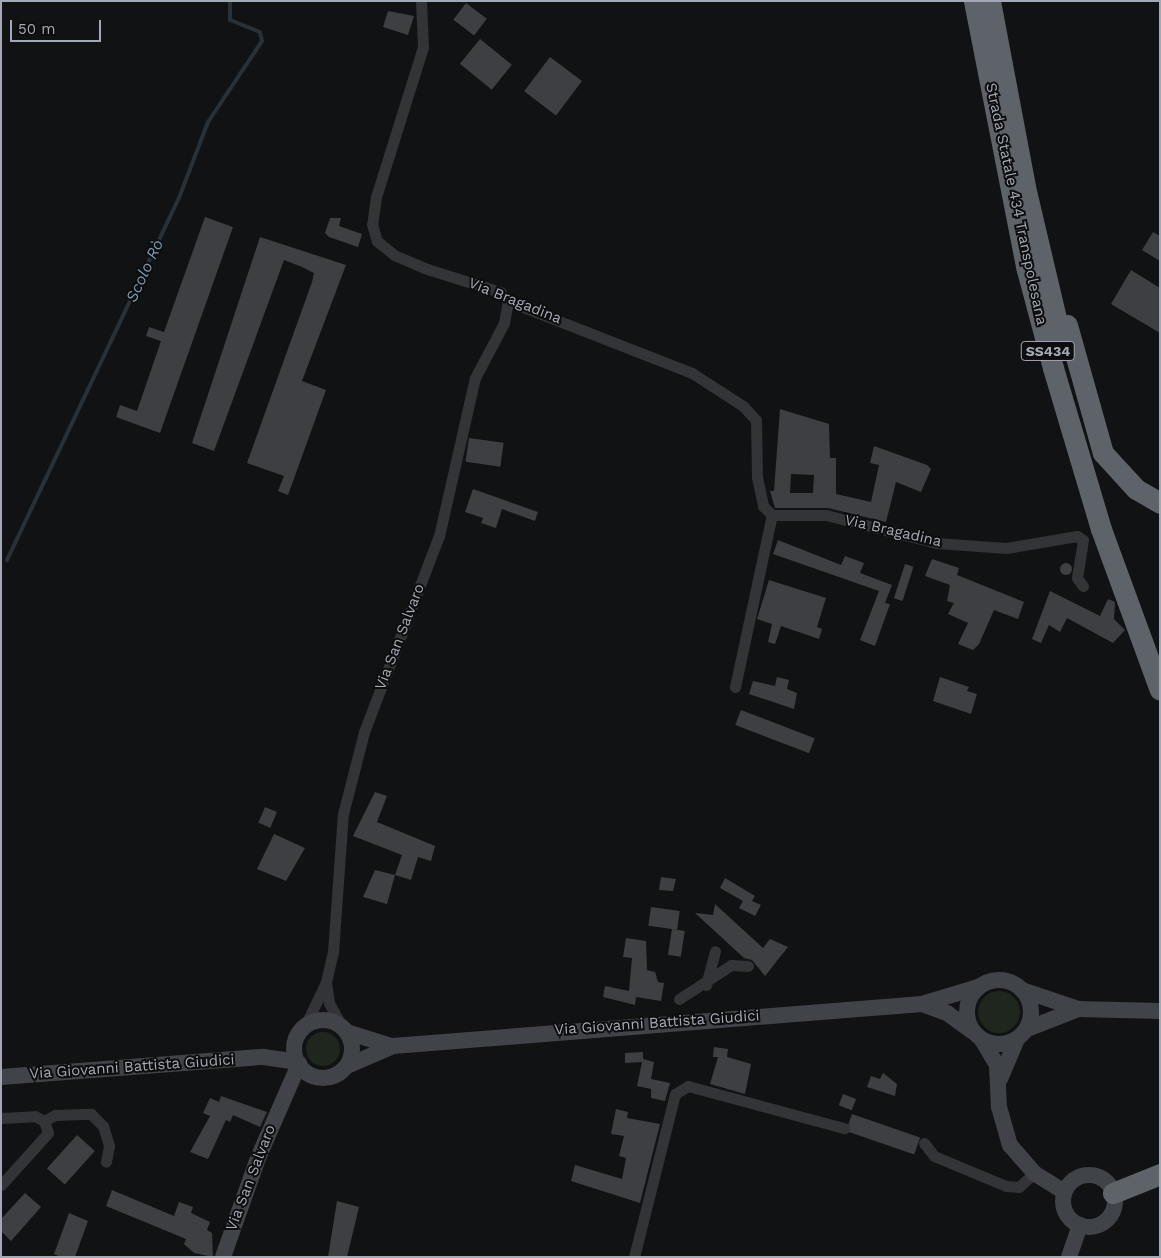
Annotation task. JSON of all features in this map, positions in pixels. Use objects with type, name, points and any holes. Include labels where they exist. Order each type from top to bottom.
[{"type":"highway","name":"Strada Statale 434 Transpolesana","points":[[974,1],[1027,270],[1052,368],[1101,529],[1160,690]]},
{"type":"highway","name":"Strada Statale 434 Transpolesana","points":[[990,1],[1043,269],[1092,454],[1160,648]]},
{"type":"highway","points":[[1043,269],[1064,312],[1103,453],[1136,489],[1160,503]]},
{"type":"highway","points":[[1113,1193],[1160,1174]]},
{"type":"main road","points":[[1065,1192],[1034,1173],[1010,1145],[1003,1127],[1000,1079],[966,1014],[978,987],[1001,980],[1022,990],[1078,1009],[1160,1011]]},
{"type":"main road","name":"Via Giovanni Battista Giudici","points":[[1,1076],[263,1057],[298,1063],[320,1078],[335,1076],[347,1066],[394,1046],[922,1004],[978,987]]},
{"type":"main road","points":[[1000,1079],[1022,1034],[1031,1009],[1022,990]]},
{"type":"main road","name":"Via Giovanni Battista Giudici","points":[[922,1004],[948,1013],[978,1036]]},
{"type":"main road","points":[[978,1036],[1000,1045],[1078,1009]]},
{"type":"main road","name":"Via Giovanni Battista Giudici","points":[[263,1057],[302,1030],[322,1020],[394,1046]]},
{"type":"main road","points":[[344,1029],[352,1049],[347,1066]]},
{"type":"main road","points":[[298,1063],[302,1030]]},
{"type":"main road","name":"Via San Salvaro","points":[[223,1257],[298,1063]]},
{"type":"main road","points":[[283,1101],[320,1078]]},
{"type":"main road","points":[[1092,1176],[1104,1180],[1113,1193],[1113,1210],[1105,1221],[1080,1225],[1065,1212],[1065,1192],[1078,1177],[1092,1176]]},
{"type":"main road","points":[[1070,1257],[1080,1225]]},
{"type":"street","name":"Via Bragadina","points":[[421,1],[423,48],[376,197],[372,224],[377,241],[394,255],[500,292],[508,301],[692,373],[743,406],[756,420],[757,477],[763,506],[772,515],[826,515],[937,543],[1006,548],[1077,536],[1083,540],[1077,578],[1083,586]]},
{"type":"street","name":"Via San Salvaro","points":[[302,1030],[326,982],[333,952],[343,814],[364,732],[439,536],[475,378],[504,323],[508,301]]},
{"type":"street","points":[[735,687],[772,515]]},
{"type":"street","points":[[706,985],[715,951]]},
{"type":"street","points":[[679,999],[706,985],[731,965],[748,966]]},
{"type":"street","name":"Via San Salvaro","points":[[326,982],[329,1003],[344,1029]]},
{"type":"street","points":[[634,1257],[675,1094],[688,1086],[844,1128]]},
{"type":"street","points":[[44,1121],[54,1115],[91,1114],[103,1126],[109,1146],[106,1162]]},
{"type":"street","points":[[1,1118],[35,1116],[44,1121],[48,1133],[1,1185]]},
{"type":"street","points":[[924,1144],[934,1156],[1006,1186],[1019,1187],[1034,1173]]},
{"type":"shaded area","points":[[995,991],[1003,991],[1014,997],[1020,1012],[1014,1027],[1003,1033],[995,1033],[984,1027],[978,1016],[978,1008],[984,997]]},
{"type":"shaded area","points":[[323,1032],[330,1033],[335,1037],[339,1042],[339,1056],[335,1061],[330,1065],[323,1066],[316,1065],[311,1061],[307,1056],[306,1049],[307,1042],[311,1037],[316,1033]]},
{"type":"building","points":[[466,3],[487,19],[474,35],[453,20]]},
{"type":"building","points":[[388,11],[414,16],[408,35],[383,27]]},
{"type":"building","points":[[480,39],[512,65],[492,90],[460,64]]},
{"type":"building","points":[[550,57],[582,81],[556,115],[524,91]]},
{"type":"building","points":[[205,217],[233,227],[160,433],[116,417],[120,405],[137,411],[161,341],[146,336],[149,327],[164,332]]},
{"type":"building","points":[[330,218],[341,218],[339,226],[362,234],[358,247],[329,237],[325,233]]},
{"type":"building","points":[[1153,232],[1160,236],[1160,261],[1142,250]]},
{"type":"building","points":[[260,237],[346,265],[302,381],[326,390],[288,495],[278,491],[284,476],[247,463],[314,273],[284,260],[214,451],[192,443]]},
{"type":"building","points":[[1131,270],[1160,288],[1160,333],[1111,304]]},
{"type":"building","points":[[780,409],[829,424],[830,458],[836,458],[836,494],[871,502],[879,465],[870,463],[874,446],[927,465],[931,469],[921,492],[896,482],[886,522],[828,508],[775,508],[770,491],[774,491]],"holes":[[[791,474],[814,475],[813,493],[790,493]]]},
{"type":"building","points":[[469,438],[504,443],[500,467],[466,462]]},
{"type":"building","points":[[473,489],[538,512],[535,521],[502,509],[496,528],[481,523],[483,518],[465,512]]},
{"type":"building","points":[[778,540],[841,565],[845,556],[864,563],[860,573],[892,585],[885,603],[890,604],[875,646],[860,640],[879,591],[773,554]]},
{"type":"building","points":[[932,559],[959,568],[957,575],[1024,602],[1018,619],[994,610],[979,644],[973,650],[958,644],[968,623],[948,614],[954,603],[947,601],[950,585],[925,576]]},
{"type":"building","points":[[1068,563],[1071,564],[1071,574],[1064,575],[1061,574],[1060,567],[1061,564]]},
{"type":"building","points":[[905,564],[914,567],[902,601],[894,598]]},
{"type":"building","points":[[769,580],[826,598],[817,627],[822,629],[819,639],[781,626],[775,644],[768,642],[772,624],[757,619]]},
{"type":"building","points":[[1050,591],[1100,616],[1108,599],[1115,602],[1114,619],[1125,630],[1113,643],[1067,618],[1060,632],[1049,625],[1041,643],[1032,639]]},
{"type":"building","points":[[777,677],[789,680],[787,689],[797,693],[794,709],[749,694],[753,681],[775,686]]},
{"type":"building","points":[[940,677],[969,687],[967,691],[977,694],[971,714],[933,701]]},
{"type":"building","points":[[741,710],[815,738],[809,753],[735,725]]},
{"type":"building","points":[[375,792],[387,796],[377,822],[435,846],[431,861],[418,857],[411,880],[395,875],[402,855],[353,836]]},
{"type":"building","points":[[265,807],[277,812],[270,828],[258,823]]},
{"type":"building","points":[[274,834],[305,848],[286,881],[257,869]]},
{"type":"building","points":[[375,870],[395,875],[387,904],[363,897]]},
{"type":"building","points":[[661,877],[676,879],[673,891],[659,890]]},
{"type":"building","points":[[725,878],[755,896],[752,901],[761,905],[755,916],[739,908],[743,901],[720,888]]},
{"type":"building","points":[[715,904],[763,948],[770,939],[788,947],[765,976],[752,960],[744,958],[695,913],[713,915]]},
{"type":"building","points":[[651,907],[680,911],[677,930],[648,926]]},
{"type":"building","points":[[672,929],[685,931],[681,957],[668,955]]},
{"type":"building","points":[[626,938],[646,941],[647,970],[655,972],[658,982],[664,983],[661,1001],[636,997],[635,1005],[603,997],[605,986],[629,991],[632,958],[623,957]]},
{"type":"building","points":[[714,1047],[728,1049],[727,1057],[751,1064],[745,1094],[710,1084],[718,1057],[713,1057]]},
{"type":"building","points":[[643,1052],[643,1059],[654,1062],[651,1079],[670,1083],[665,1101],[651,1098],[651,1089],[637,1086],[642,1062],[625,1063],[625,1053]]},
{"type":"building","points":[[883,1073],[897,1084],[895,1096],[867,1087],[871,1076],[880,1079]]},
{"type":"building","points":[[843,1094],[856,1099],[852,1110],[839,1105]]},
{"type":"building","points":[[221,1096],[267,1112],[260,1127],[233,1115],[230,1122],[226,1120],[208,1159],[190,1152],[210,1116],[203,1113],[210,1098],[219,1102]]},
{"type":"building","points":[[616,1109],[628,1112],[627,1118],[660,1124],[640,1203],[571,1181],[575,1165],[622,1179],[626,1158],[619,1156],[624,1136],[611,1134]]},
{"type":"building","points":[[852,1114],[920,1137],[914,1154],[846,1131]]},
{"type":"building","points":[[77,1135],[95,1151],[65,1185],[47,1168]]},
{"type":"building","points":[[112,1190],[174,1216],[179,1202],[193,1207],[191,1213],[210,1222],[207,1230],[212,1233],[213,1257],[194,1253],[184,1244],[186,1239],[106,1206]]},
{"type":"building","points":[[25,1193],[41,1207],[11,1241],[1,1231],[1,1219]]},
{"type":"building","points":[[337,1201],[359,1207],[347,1257],[328,1257]]},
{"type":"building","points":[[69,1213],[88,1221],[75,1257],[61,1257],[54,1254]]},
{"type":"waterway","name":"Scolo Rò","points":[[7,560],[179,198],[208,122],[262,41],[260,32],[230,20],[230,1]]}]
